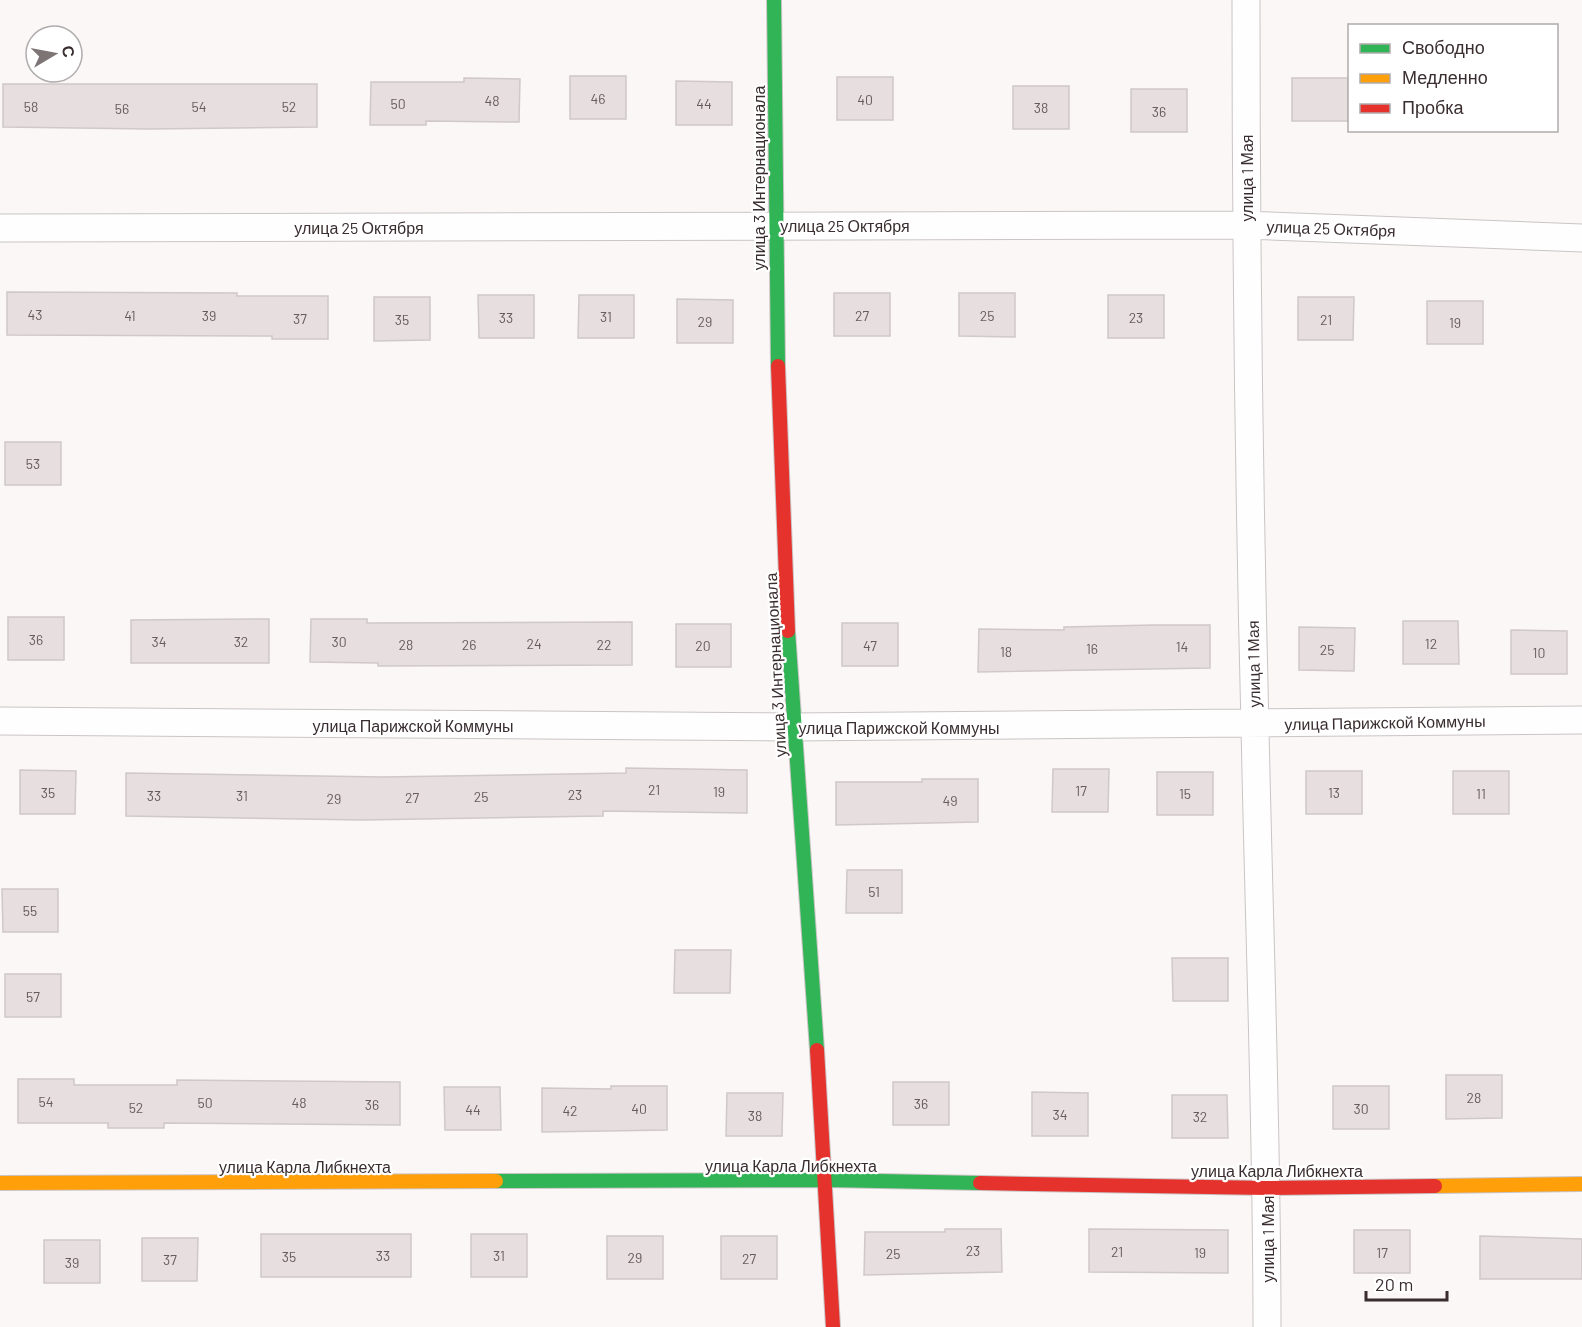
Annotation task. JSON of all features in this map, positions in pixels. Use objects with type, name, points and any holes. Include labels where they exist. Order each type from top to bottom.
[{"type":"main road","name":"улица 3 Интернационала","points":[[774,0],[774,226],[793,727],[828,1180],[833,1327]]},
{"type":"main road","name":"улица Карла Либкнехта","points":[[0,1183],[828,1180],[1267,1188],[1582,1184]]},
{"type":"street","name":"улица 1 Мая","points":[[1246,0],[1246,225],[1254,724],[1267,1188],[1267,1327]]},
{"type":"street","name":"улица 25 Октября","points":[[0,228],[1246,225],[1582,238]]},
{"type":"street","name":"улица Парижской Коммуны","points":[[0,722],[793,727],[1582,720]]},
{"type":"building","points":[[570,76],[626,76],[626,119],[570,119]]},
{"type":"building","points":[[837,77],[893,77],[893,120],[837,120]]},
{"type":"building","points":[[464,78],[520,79],[519,122],[426,121],[426,125],[370,125],[371,82],[464,82]]},
{"type":"building","points":[[1292,78],[1348,78],[1348,121],[1292,121]]},
{"type":"building","points":[[676,81],[732,82],[732,125],[676,125]]},
{"type":"building","points":[[3,84],[317,84],[317,127],[150,129],[3,127]]},
{"type":"building","points":[[1013,86],[1069,86],[1069,129],[1013,129]]},
{"type":"building","points":[[1131,89],[1187,89],[1187,132],[1131,132]]},
{"type":"building","points":[[7,292],[237,293],[237,296],[328,296],[328,339],[272,339],[272,336],[7,335]]},
{"type":"building","points":[[834,293],[890,293],[890,336],[834,336]]},
{"type":"building","points":[[959,293],[1015,293],[1015,337],[959,336]]},
{"type":"building","points":[[478,295],[534,295],[534,338],[479,338]]},
{"type":"building","points":[[579,295],[634,295],[634,338],[578,338]]},
{"type":"building","points":[[1108,295],[1164,295],[1164,338],[1108,338]]},
{"type":"building","points":[[374,297],[430,297],[430,340],[374,341]]},
{"type":"building","points":[[1298,297],[1354,297],[1353,340],[1298,340]]},
{"type":"building","points":[[677,299],[733,300],[733,343],[677,343]]},
{"type":"building","points":[[1427,301],[1483,301],[1483,344],[1427,344]]},
{"type":"building","points":[[5,442],[61,442],[61,485],[5,485]]},
{"type":"building","points":[[8,617],[64,617],[64,660],[8,660]]},
{"type":"building","points":[[269,619],[269,663],[131,663],[131,620]]},
{"type":"building","points":[[311,619],[367,619],[367,623],[632,622],[632,665],[378,666],[378,663],[310,662]]},
{"type":"building","points":[[1403,621],[1458,621],[1459,664],[1403,664]]},
{"type":"building","points":[[842,623],[898,623],[898,666],[842,666]]},
{"type":"building","points":[[676,624],[731,624],[731,667],[676,667]]},
{"type":"building","points":[[1210,625],[1210,668],[978,672],[979,629],[1064,630],[1064,627]]},
{"type":"building","points":[[1299,627],[1355,628],[1354,671],[1299,670]]},
{"type":"building","points":[[1511,630],[1567,631],[1567,674],[1511,674]]},
{"type":"building","points":[[626,768],[747,770],[747,813],[603,811],[603,816],[362,820],[126,816],[126,773],[383,777],[626,773]]},
{"type":"building","points":[[1053,769],[1109,769],[1108,812],[1052,812]]},
{"type":"building","points":[[20,770],[76,771],[75,814],[20,814]]},
{"type":"building","points":[[1306,771],[1362,771],[1362,814],[1306,814]]},
{"type":"building","points":[[1453,771],[1509,771],[1509,814],[1453,814]]},
{"type":"building","points":[[1157,772],[1213,772],[1213,815],[1157,815]]},
{"type":"building","points":[[922,779],[978,779],[978,822],[836,825],[836,782],[922,782]]},
{"type":"building","points":[[847,870],[902,870],[902,913],[846,913]]},
{"type":"building","points":[[2,889],[58,889],[58,932],[3,932]]},
{"type":"building","points":[[675,950],[731,950],[730,993],[674,993]]},
{"type":"building","points":[[1172,958],[1228,958],[1228,1001],[1173,1001]]},
{"type":"building","points":[[5,974],[61,974],[61,1017],[5,1017]]},
{"type":"building","points":[[1446,1075],[1502,1075],[1502,1118],[1446,1119]]},
{"type":"building","points":[[18,1079],[74,1079],[74,1085],[177,1085],[177,1080],[400,1082],[400,1125],[164,1123],[164,1128],[108,1128],[108,1123],[18,1123]]},
{"type":"building","points":[[893,1082],[949,1082],[949,1125],[893,1125]]},
{"type":"building","points":[[611,1086],[667,1086],[667,1130],[542,1132],[542,1088],[611,1089]]},
{"type":"building","points":[[1333,1086],[1389,1086],[1389,1129],[1333,1129]]},
{"type":"building","points":[[444,1087],[500,1087],[501,1130],[445,1130]]},
{"type":"building","points":[[1032,1092],[1088,1093],[1088,1136],[1032,1136]]},
{"type":"building","points":[[727,1093],[783,1093],[782,1136],[726,1136]]},
{"type":"building","points":[[1172,1095],[1227,1095],[1228,1138],[1172,1138]]},
{"type":"building","points":[[945,1229],[1001,1229],[1002,1272],[864,1275],[865,1232],[945,1232]]},
{"type":"building","points":[[1089,1229],[1228,1230],[1228,1273],[1089,1272]]},
{"type":"building","points":[[1354,1230],[1410,1230],[1410,1273],[1354,1273]]},
{"type":"building","points":[[261,1234],[411,1234],[411,1277],[261,1277]]},
{"type":"building","points":[[471,1234],[527,1234],[527,1277],[471,1277]]},
{"type":"building","points":[[607,1236],[663,1236],[663,1279],[607,1279]]},
{"type":"building","points":[[721,1236],[777,1236],[777,1279],[721,1279]]},
{"type":"building","points":[[1480,1236],[1582,1239],[1582,1279],[1480,1279]]},
{"type":"building","points":[[142,1238],[198,1238],[197,1281],[142,1281]]},
{"type":"building","points":[[44,1240],[100,1240],[100,1283],[44,1283]]},
{"type":"traffic: fast","points":[[774,0],[778,366]]},
{"type":"traffic: fast","points":[[788,631],[817,1050]]},
{"type":"traffic: fast","points":[[496,1181],[827,1180],[980,1183]]},
{"type":"traffic: slow","points":[[0,1183],[496,1181]]},
{"type":"traffic: slow","points":[[1435,1186],[1582,1184]]},
{"type":"traffic: jam","points":[[778,366],[788,631]]},
{"type":"traffic: jam","points":[[817,1050],[833,1327]]},
{"type":"traffic: jam","points":[[980,1183],[1267,1188],[1435,1186]]}]
